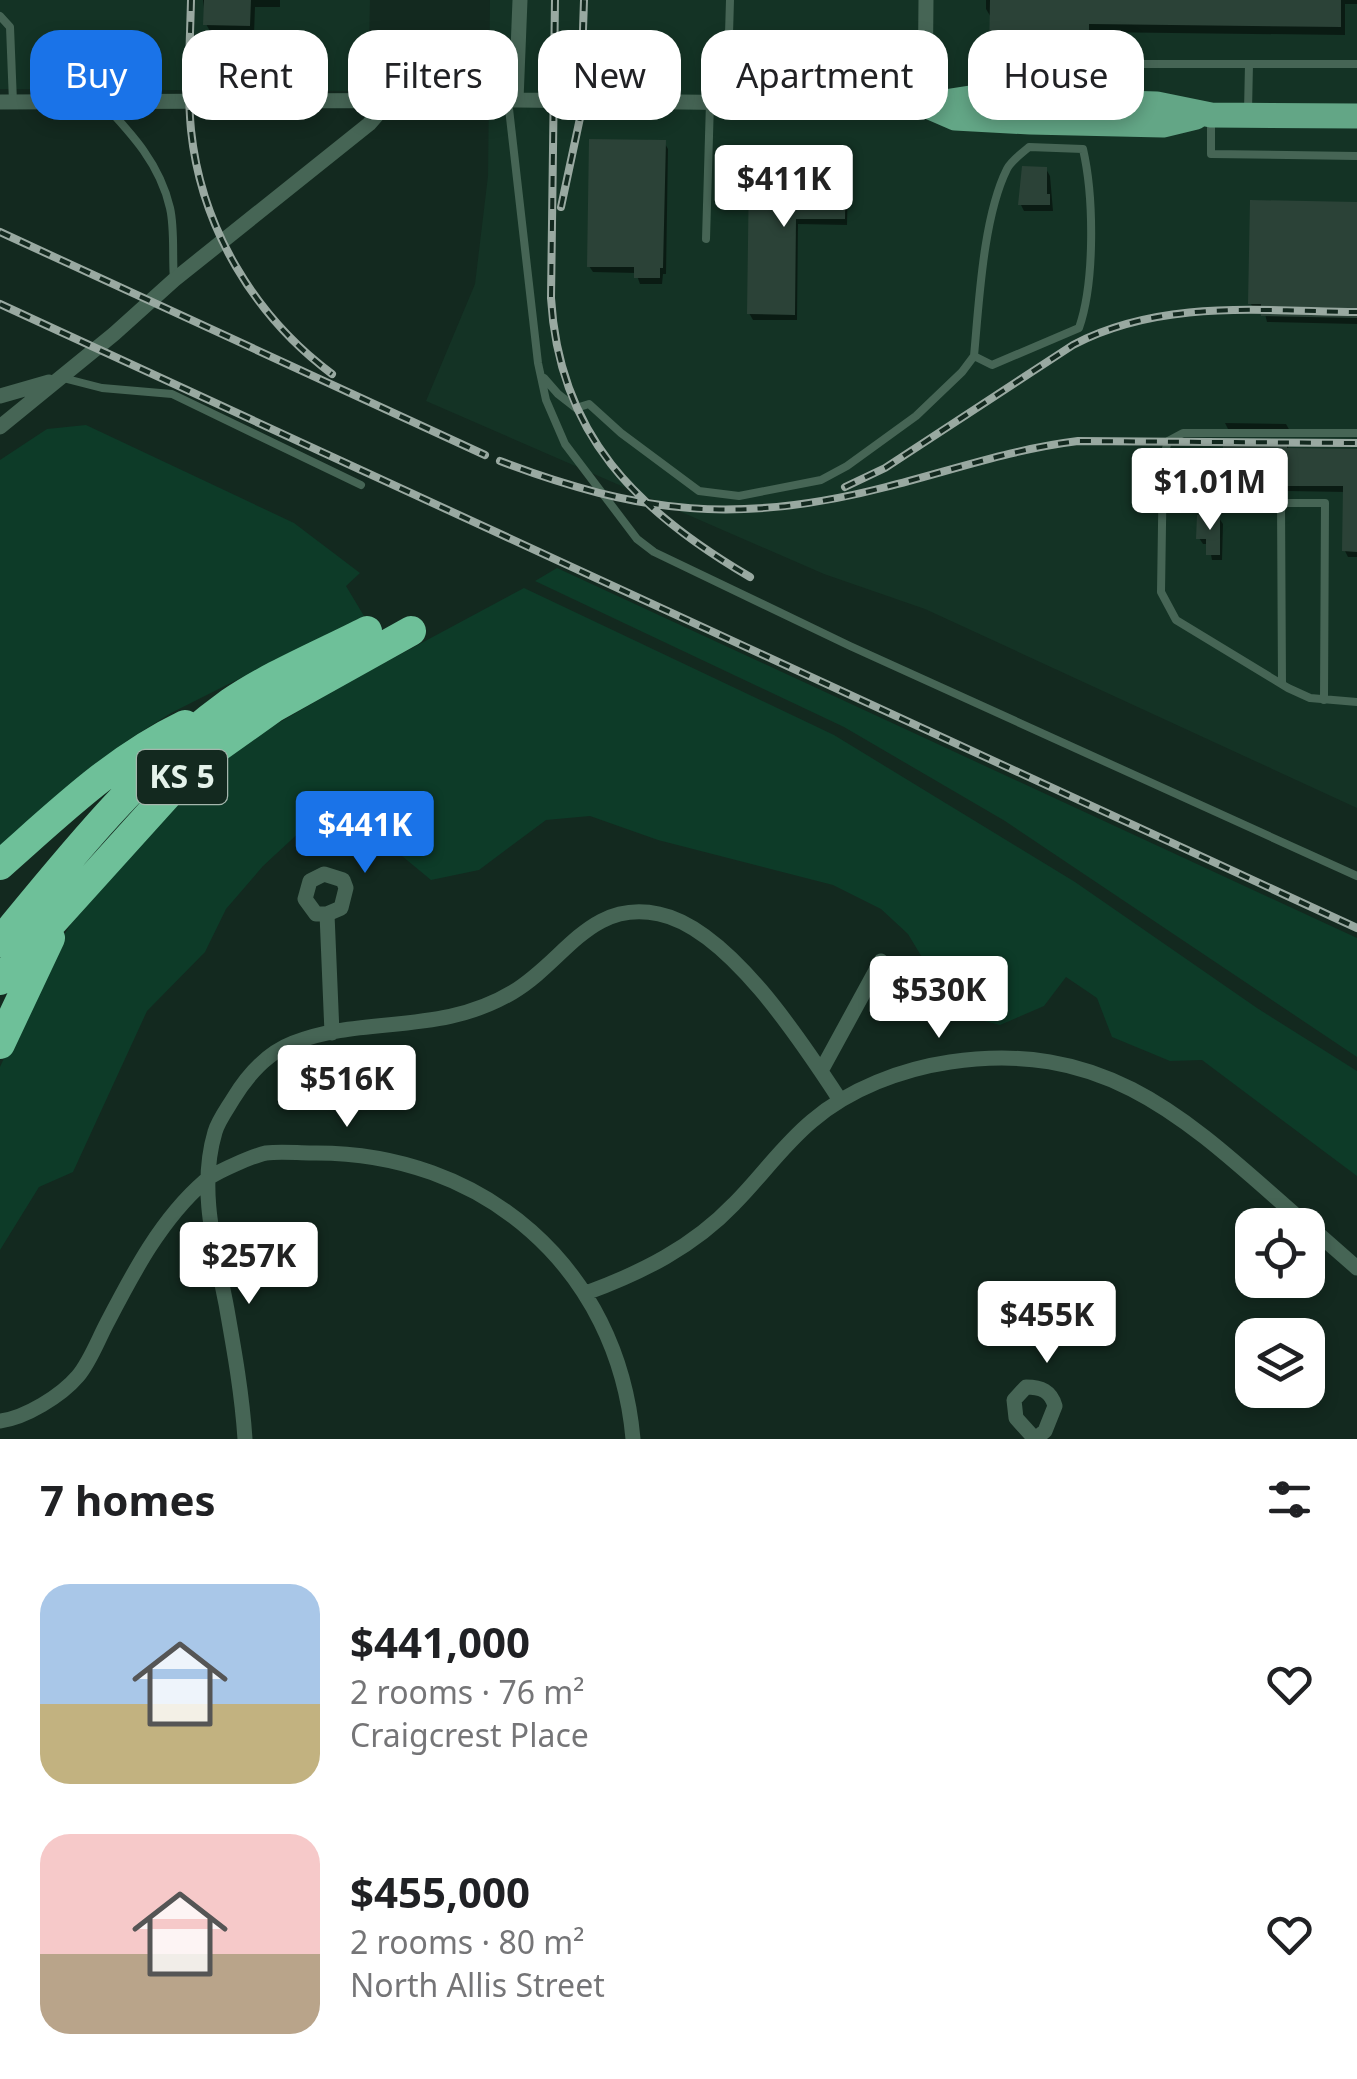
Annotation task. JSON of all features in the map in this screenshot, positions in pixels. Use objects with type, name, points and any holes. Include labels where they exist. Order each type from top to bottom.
[{"type":"highway","name":"KS 5","points":[[0,942],[101,822],[166,755],[233,702],[408,621],[196,762],[0,980]]},
{"type":"highway","points":[[0,865],[88,786],[145,744],[233,702]]},
{"type":"highway","points":[[0,1044],[72,896]]},
{"type":"main road","points":[[1144,104],[1208,115],[1357,116]]},
{"type":"main road","points":[[948,115],[1030,122],[1163,125],[1208,115]]},
{"type":"street","points":[[518,30],[520,0]]},
{"type":"street","points":[[926,0],[926,30]]},
{"type":"street","points":[[162,102],[348,100]]},
{"type":"street","points":[[518,100],[701,102]]},
{"type":"street","points":[[0,427],[372,120]]},
{"type":"street","points":[[0,396],[62,378]]},
{"type":"street","points":[[245,1439],[206,1178],[215,1131],[241,1085],[269,1056],[291,1043],[468,1013],[511,994],[534,978],[603,918],[630,910],[644,911],[693,926],[718,946],[770,1003],[840,1100]]},
{"type":"street","points":[[327,914],[332,1034]]},
{"type":"street","points":[[822,1071],[881,961]]},
{"type":"street","points":[[586,1293],[658,1263],[712,1225],[792,1138],[840,1100],[916,1067],[973,1059],[1043,1059],[1108,1076],[1188,1121],[1288,1208]]},
{"type":"street","points":[[0,1420],[32,1409],[78,1376],[158,1233],[206,1178],[265,1153],[344,1152],[413,1166],[466,1187],[537,1236],[586,1293],[615,1348],[633,1439]]},
{"type":"street","points":[[1325,1240],[1357,1268]]},
{"type":"lane","points":[[727,30],[730,0]]},
{"type":"lane","points":[[0,16],[10,26],[6,102]]},
{"type":"lane","points":[[1144,64],[1357,64]]},
{"type":"lane","points":[[1248,115],[1249,64]]},
{"type":"lane","points":[[1208,115],[1211,154],[1357,156]]},
{"type":"lane","points":[[118,120],[142,146],[160,177],[171,212],[174,280]]},
{"type":"lane","points":[[514,120],[546,400],[565,444],[637,539],[654,552],[850,646],[1357,876]]},
{"type":"lane","points":[[706,239],[717,120]]},
{"type":"lane","points":[[540,373],[576,408],[590,404],[621,433],[699,491],[739,496],[822,480],[916,416],[974,356],[982,272],[1008,166],[1029,147],[1083,149],[1088,171],[1089,241],[1086,306],[1079,328],[992,365],[974,356]]},
{"type":"lane","points":[[62,378],[102,388],[172,394],[361,484]]},
{"type":"lane","points":[[1357,433],[1183,433],[1168,441],[1163,460],[1161,592],[1176,620],[1282,684],[1310,698],[1357,702]]},
{"type":"lane","points":[[1282,684],[1281,503],[1325,503],[1324,700]]},
{"type":"shaded area","points":[[0,0],[370,0],[369,30],[348,30],[348,91],[328,91],[328,30],[182,30],[182,90],[162,90],[162,30],[30,30],[30,89],[0,89]]},
{"type":"shaded area","points":[[490,0],[1357,0],[1357,808],[925,609],[824,574],[426,401],[475,284],[488,176],[489,120],[518,120],[518,30],[490,30]]},
{"type":"shaded area","points":[[86,425],[294,523],[360,573],[346,586],[364,616],[171,713],[128,740],[87,772],[0,853],[0,460],[47,429]]},
{"type":"shaded area","points":[[557,568],[1357,938],[1357,1057],[1005,821],[844,727],[535,581]]},
{"type":"shaded area","points":[[524,588],[834,735],[1075,882],[1257,1008],[1357,1071],[1357,1176],[1202,1060],[1170,1061],[1112,1037],[1097,998],[1066,977],[1044,1006],[1000,1025],[956,1014],[908,934],[881,909],[833,885],[658,840],[590,816],[546,820],[479,870],[431,880],[402,856],[377,817],[303,829],[263,866],[226,909],[205,952],[147,1011],[73,1172],[39,1187],[0,1250],[0,1067],[53,952],[71,924],[187,790],[219,762],[360,676]]},
{"type":"building","points":[[204,0],[251,0],[250,26],[203,25]]},
{"type":"building","points":[[990,0],[1341,0],[1341,27],[1089,24],[1089,30],[989,30]]},
{"type":"building","points":[[589,139],[666,140],[660,278],[634,278],[634,267],[587,267]]},
{"type":"building","points":[[1022,166],[1047,167],[1050,205],[1018,205]]},
{"type":"building","points":[[749,169],[846,171],[845,219],[796,219],[795,315],[747,314]]},
{"type":"building","points":[[1250,200],[1357,202],[1357,318],[1261,316],[1261,304],[1248,304]]},
{"type":"building","points":[[1223,440],[1287,440],[1287,448],[1357,449],[1357,552],[1342,551],[1343,486],[1285,486],[1285,496],[1275,499],[1237,498],[1238,486],[1208,479],[1216,474],[1215,452],[1223,448]]},
{"type":"building","points":[[1197,515],[1220,515],[1220,555],[1206,555],[1206,539],[1196,539]]},
{"type":"railway","points":[[191,0],[191,130],[206,201],[219,235],[256,297],[278,325],[332,374]]},
{"type":"railway","points":[[555,0],[551,298],[557,347],[570,390],[588,429],[639,496],[672,525],[750,577]]},
{"type":"railway","points":[[561,207],[580,118],[584,0]]},
{"type":"railway","points":[[0,232],[485,455]]},
{"type":"railway","points":[[0,304],[1357,928]]},
{"type":"railway","points":[[845,487],[885,468],[1073,345],[1107,330],[1141,320],[1212,311],[1357,312]]},
{"type":"railway","points":[[500,461],[599,493],[645,503],[736,509],[833,499],[1005,455],[1078,441],[1357,443]]}]
